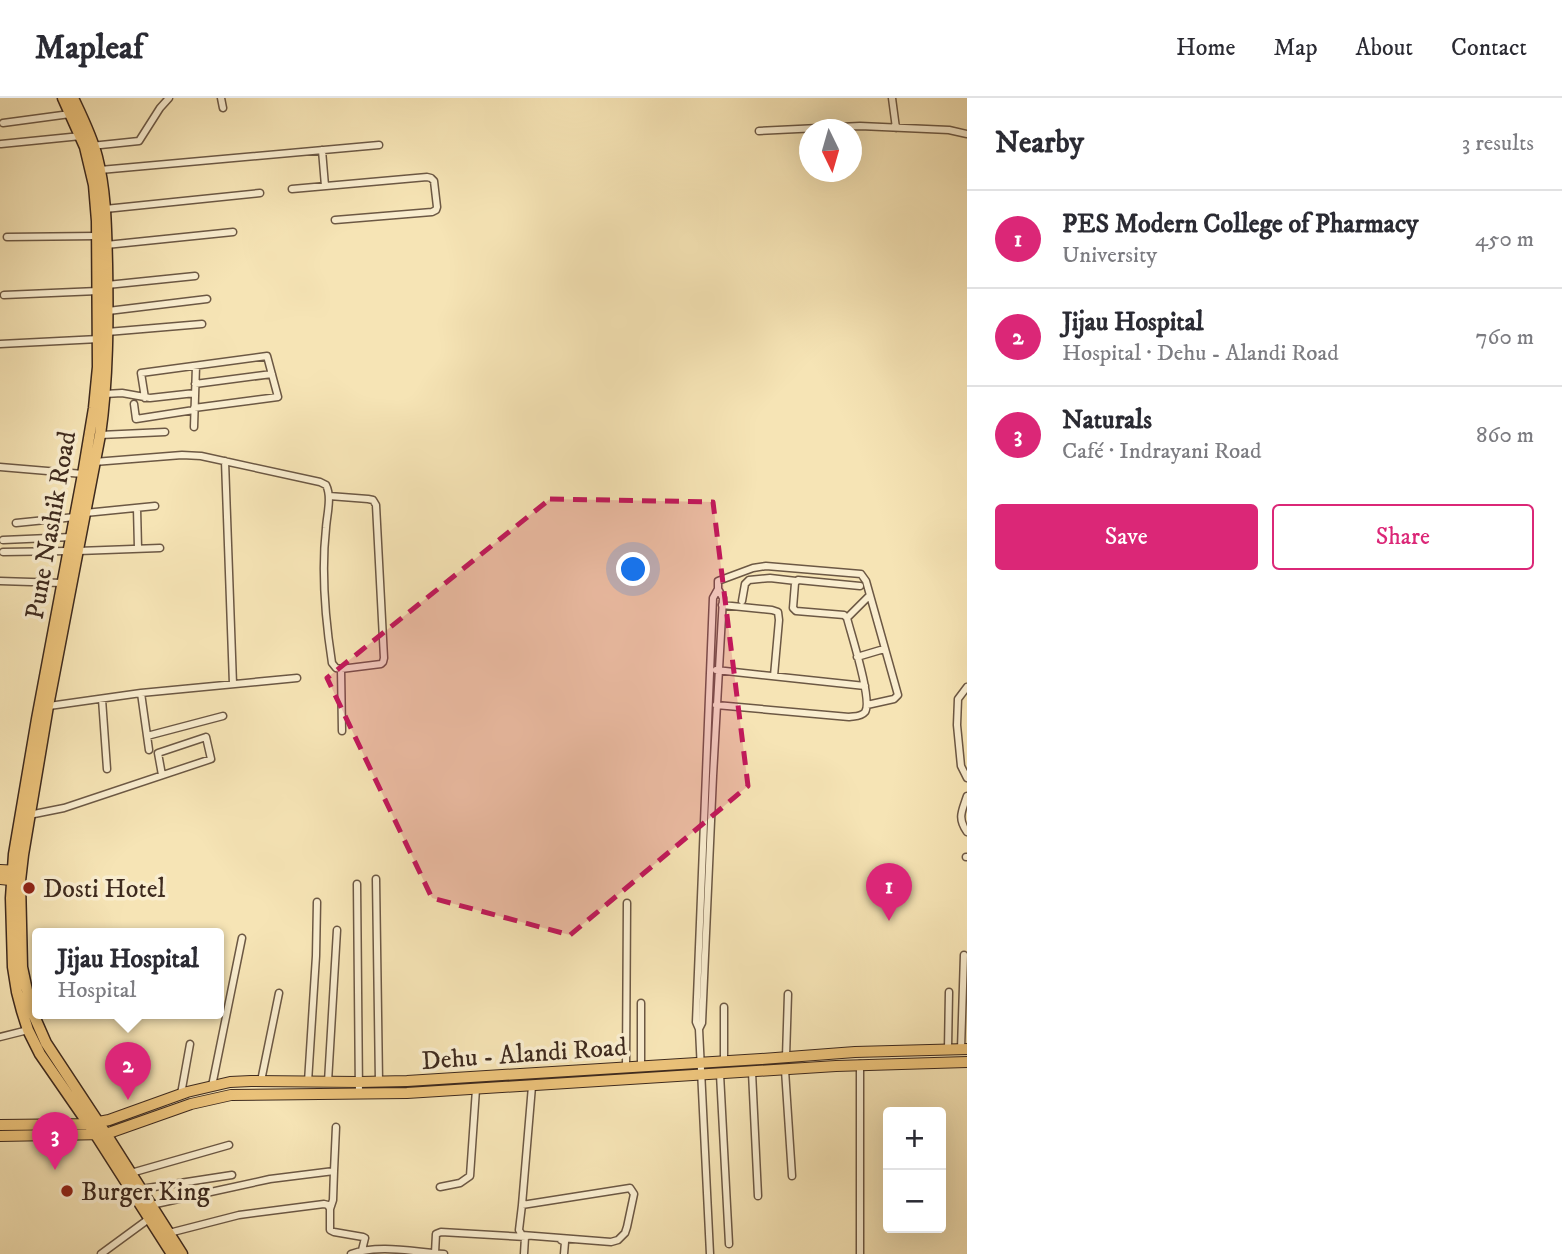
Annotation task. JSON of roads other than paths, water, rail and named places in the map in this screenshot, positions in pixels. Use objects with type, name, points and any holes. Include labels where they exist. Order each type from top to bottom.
[{"type":"highway","name":"Pune Nashik Road","points":[[71,99],[87,143],[107,311],[83,474],[80,515],[72,537],[73,551],[62,583],[24,790],[6,935],[17,992],[28,1030],[40,1054],[94,1124]]},
{"type":"highway","name":"Pune Nashik Road","points":[[32,1011],[22,967],[13,877],[29,815],[73,551],[100,435],[105,394],[105,209],[100,170],[70,114],[71,99]]},
{"type":"highway","name":"Pune Nashik Road","points":[[35,1019],[46,1043],[172,1254]]},
{"type":"highway","name":"Pune Nashik Road","points":[[101,1135],[131,1173],[182,1254]]},
{"type":"main road","points":[[0,870],[13,877]]},
{"type":"main road","name":"Dehu - Alandi Road","points":[[0,1125],[94,1124],[181,1094],[230,1082],[379,1082],[855,1052],[964,1049]]},
{"type":"main road","name":"Dehu - Alandi Road","points":[[0,1136],[101,1135],[191,1104],[231,1095],[407,1093],[860,1064],[967,1062]]},
{"type":"street","points":[[1,144],[139,141],[169,98]]},
{"type":"street","points":[[221,98],[223,108]]},
{"type":"street","points":[[892,98],[896,128]]},
{"type":"street","points":[[3,123],[70,114]]},
{"type":"street","points":[[759,131],[860,126],[949,130],[967,134]]},
{"type":"street","points":[[100,170],[379,145]]},
{"type":"street","points":[[321,150],[325,186]]},
{"type":"street","points":[[292,189],[427,177],[434,181],[437,206],[432,212],[335,220]]},
{"type":"street","points":[[105,209],[260,193]]},
{"type":"street","points":[[106,245],[233,232]]},
{"type":"street","points":[[7,237],[97,236]]},
{"type":"street","points":[[4,295],[103,288],[195,276]]},
{"type":"street","points":[[107,311],[207,299]]},
{"type":"street","points":[[0,344],[103,336],[202,324]]},
{"type":"street","points":[[134,404],[136,419],[278,397],[267,356],[141,373],[145,398]]},
{"type":"street","points":[[194,427],[196,366]]},
{"type":"street","points":[[195,384],[272,374]]},
{"type":"street","points":[[105,394],[122,393],[145,398],[195,393]]},
{"type":"street","points":[[100,435],[165,432]]},
{"type":"street","points":[[94,462],[201,456],[326,485],[329,496],[324,545],[324,605],[332,663],[341,669],[377,665],[383,662],[376,505],[373,500],[368,499],[329,496]]},
{"type":"street","points":[[225,461],[233,684]]},
{"type":"street","points":[[0,467],[83,474]]},
{"type":"street","points":[[16,523],[155,506]]},
{"type":"street","points":[[137,508],[138,548]]},
{"type":"street","points":[[3,540],[72,537]]},
{"type":"street","points":[[3,552],[160,548]]},
{"type":"street","points":[[700,984],[715,670],[723,605],[718,581],[753,568],[776,567],[861,574],[866,581],[898,695],[894,699],[867,705]]},
{"type":"street","points":[[742,600],[745,584],[749,580],[771,578],[860,586]]},
{"type":"street","points":[[0,581],[62,583]]},
{"type":"street","points":[[720,705],[849,717],[865,712],[865,686],[847,618],[840,614],[794,610],[796,581]]},
{"type":"street","points":[[710,1254],[702,1075],[696,1022],[720,705],[715,670],[713,598],[719,589]]},
{"type":"street","points":[[847,618],[869,596]]},
{"type":"street","points":[[723,605],[778,612],[774,676]]},
{"type":"street","points":[[857,657],[884,649]]},
{"type":"street","points":[[341,669],[342,731]]},
{"type":"street","points":[[715,670],[865,686]]},
{"type":"street","points":[[48,706],[141,693],[297,678]]},
{"type":"street","points":[[967,687],[958,699],[957,725],[961,766],[967,778]]},
{"type":"street","points":[[141,693],[149,750]]},
{"type":"street","points":[[102,699],[107,769]]},
{"type":"street","points":[[146,736],[223,716]]},
{"type":"street","points":[[29,815],[64,808],[211,759],[205,737],[158,753],[162,775]]},
{"type":"street","points":[[967,796],[960,815],[967,832]]},
{"type":"street","points":[[376,879],[379,1082]]},
{"type":"street","points":[[357,884],[359,1094]]},
{"type":"street","points":[[308,1082],[317,902]]},
{"type":"street","points":[[626,1068],[627,902]]},
{"type":"street","points":[[328,1082],[337,930]]},
{"type":"street","points":[[212,1086],[242,938]]},
{"type":"street","points":[[964,955],[964,1049]]},
{"type":"street","points":[[948,1049],[949,992]]},
{"type":"street","points":[[261,1081],[279,993]]},
{"type":"street","points":[[786,1057],[788,994]]},
{"type":"street","points":[[641,1003],[641,1066]]},
{"type":"street","points":[[724,1006],[724,1061]]},
{"type":"street","points":[[0,1037],[28,1030]]},
{"type":"street","points":[[181,1094],[190,1044]]},
{"type":"street","points":[[860,1064],[860,1254]]},
{"type":"street","points":[[785,1070],[792,1177]]},
{"type":"street","points":[[751,1072],[758,1196]]},
{"type":"street","points":[[720,1074],[729,1244]]},
{"type":"street","points":[[523,1205],[630,1188],[634,1194],[625,1233],[618,1240],[611,1242],[522,1235],[519,1230],[533,1086]]},
{"type":"street","points":[[440,1187],[460,1183],[470,1176],[476,1089]]},
{"type":"street","points":[[336,1127],[330,1230],[365,1238],[362,1250]]},
{"type":"street","points":[[131,1173],[229,1145]]},
{"type":"street","points":[[151,1205],[270,1179],[334,1171]]},
{"type":"street","points":[[141,1189],[232,1175]]},
{"type":"street","points":[[169,1233],[250,1213],[324,1204],[330,1209]]},
{"type":"street","points":[[101,1254],[150,1218]]},
{"type":"street","points":[[435,1253],[436,1234],[441,1232],[564,1240],[564,1254]]},
{"type":"street","points":[[524,1254],[525,1237]]},
{"type":"street","points":[[351,1254],[362,1250],[443,1254]]},
{"type":"place","name":"Dosti Hotel","points":[[29,888]]},
{"type":"place","name":"PES Modern College of Pharmacy","points":[[889,921]]},
{"type":"place","name":"Jijau Hospital","points":[[128,1100]]},
{"type":"place","name":"Naturals","points":[[55,1170]]},
{"type":"place","name":"Burger King","points":[[67,1191]]}]
